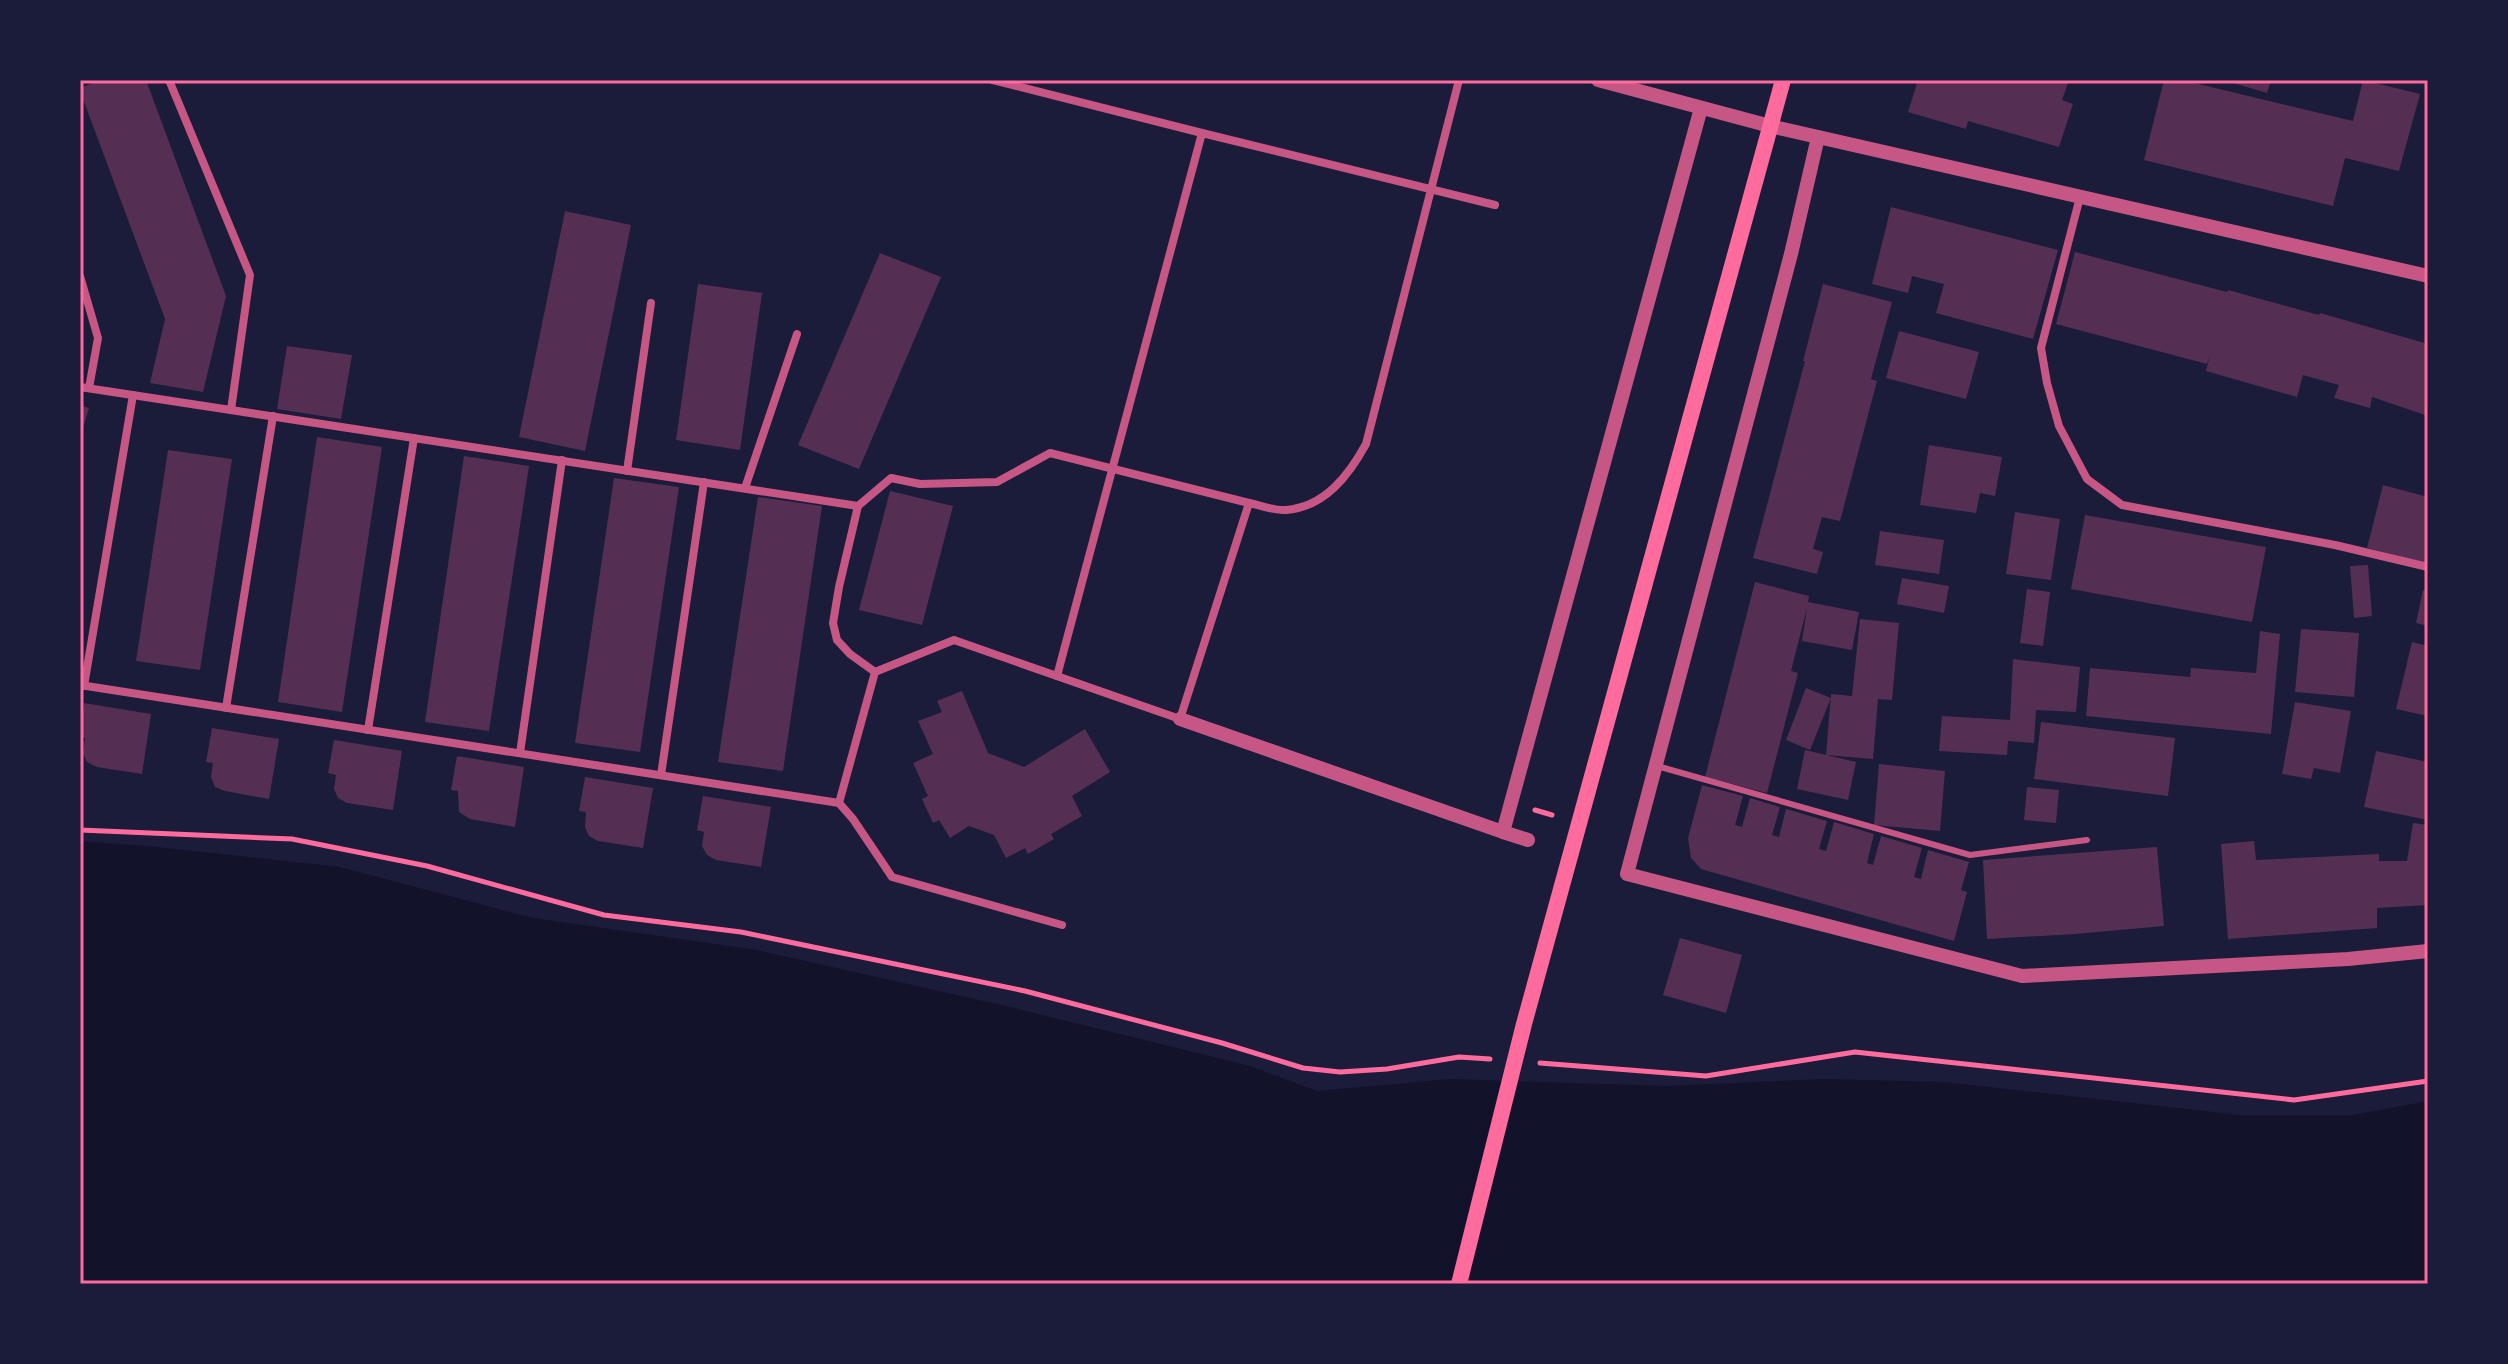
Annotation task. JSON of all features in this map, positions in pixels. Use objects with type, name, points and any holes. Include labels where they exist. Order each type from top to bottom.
[{"type":"main road","points":[[1459,1284],[1524,1024],[1783,80]]},
{"type":"street","points":[[169,80],[250,275],[231,410]]},
{"type":"street","points":[[993,80],[1495,205]]},
{"type":"street","points":[[875,672],[837,640],[833,623],[858,506],[891,478],[920,484],[997,482],[1050,453],[1285,510],[1316,501],[1334,490],[1366,444],[1459,80]]},
{"type":"street","points":[[1598,80],[1770,126],[2428,276]]},
{"type":"street","points":[[1503,832],[1701,108]]},
{"type":"street","points":[[1057,676],[1202,133]]},
{"type":"street","points":[[1818,137],[1791,254],[1657,766],[1623,872],[2022,976],[2332,960],[2428,951]]},
{"type":"street","points":[[2080,197],[2041,348],[2059,426],[2087,479],[2122,505],[2335,545],[2428,567]]},
{"type":"street","points":[[80,276],[98,338],[84,388],[858,506]]},
{"type":"street","points":[[627,471],[651,303]]},
{"type":"street","points":[[745,488],[797,334]]},
{"type":"street","points":[[133,395],[82,685],[839,803],[892,877],[1062,925]]},
{"type":"street","points":[[226,708],[273,416]]},
{"type":"street","points":[[368,730],[414,438]]},
{"type":"street","points":[[520,753],[562,460]]},
{"type":"street","points":[[661,775],[704,482]]},
{"type":"street","points":[[1180,719],[1249,503]]},
{"type":"street","points":[[875,672],[954,640],[1528,840]]},
{"type":"street","points":[[839,803],[875,672]]},
{"type":"lane","points":[[1657,766],[1970,855],[2087,840]]},
{"type":"path","points":[[1535,810],[1552,815]]},
{"type":"path","points":[[80,830],[292,839],[427,866],[604,915],[741,932],[1025,991],[1222,1043],[1303,1068],[1340,1072],[1459,1057],[1502,1060]]},
{"type":"path","points":[[1531,1063],[1706,1076],[1855,1052],[2294,1100],[2428,1081]]},
{"type":"shaded area","points":[[80,841],[340,867],[533,918],[757,950],[1010,1007],[1250,1066],[1317,1091],[1450,1079],[1667,1086],[1824,1079],[1944,1082],[2240,1115],[2353,1115],[2428,1101],[2428,1284],[80,1284]]},
{"type":"building","points":[[100,80],[146,80],[226,296],[203,392],[150,383],[165,319],[80,91],[80,88]]},
{"type":"building","points":[[1918,80],[2069,80],[2062,100],[2073,104],[2059,147],[1968,121],[1966,129],[1908,112]]},
{"type":"building","points":[[2164,80],[2182,80],[2353,121],[2363,80],[2420,94],[2399,171],[2345,158],[2333,206],[2144,160]]},
{"type":"building","points":[[2223,80],[2271,80],[2267,93]]},
{"type":"building","points":[[1891,207],[2058,250],[2033,339],[1936,313],[1944,284],[1912,276],[1908,293],[1872,284]]},
{"type":"building","points":[[565,211],[631,225],[585,451],[519,437]]},
{"type":"building","points":[[2075,252],[2320,313],[2428,344],[2428,416],[2372,397],[2370,408],[2334,398],[2339,385],[2303,375],[2297,397],[2206,371],[2210,355],[2207,364],[2056,324]]},
{"type":"building","points":[[880,253],[941,277],[859,469],[798,445]]},
{"type":"building","points":[[698,284],[762,293],[740,450],[676,440]]},
{"type":"building","points":[[1823,284],[1892,302],[1871,379],[1877,381],[1840,521],[1822,517],[1813,549],[1823,552],[1817,574],[1753,558]]},
{"type":"building","points":[[1899,331],[1979,352],[1966,399],[1886,378]]},
{"type":"building","points":[[287,346],[352,355],[341,419],[277,409]]},
{"type":"building","points":[[80,405],[89,408],[81,434],[80,434]]},
{"type":"building","points":[[317,437],[382,447],[342,712],[278,702]]},
{"type":"building","points":[[1929,445],[2002,457],[1995,496],[1980,493],[1976,513],[1920,505]]},
{"type":"building","points":[[168,450],[232,459],[200,670],[136,661]]},
{"type":"building","points":[[464,456],[529,466],[489,731],[425,722]]},
{"type":"building","points":[[614,478],[679,487],[640,752],[575,743]]},
{"type":"building","points":[[2383,485],[2428,497],[2428,564],[2367,548]]},
{"type":"building","points":[[890,491],[953,506],[922,625],[859,610]]},
{"type":"building","points":[[758,497],[822,506],[783,771],[718,762]]},
{"type":"building","points":[[2015,512],[2060,519],[2051,580],[2006,574]]},
{"type":"building","points":[[2085,515],[2266,547],[2252,622],[2071,589]]},
{"type":"building","points":[[1880,531],[1944,540],[1939,574],[1875,565]]},
{"type":"building","points":[[2368,565],[2372,616],[2354,618],[2350,566]]},
{"type":"building","points":[[1902,578],[1949,586],[1944,613],[1897,604]]},
{"type":"building","points":[[1755,582],[1809,596],[1808,602],[1859,612],[1852,650],[1802,641],[1807,608],[1791,671],[1798,673],[1767,793],[1705,777]]},
{"type":"building","points":[[2027,589],[2050,592],[2043,646],[2020,643]]},
{"type":"building","points":[[2423,590],[2428,591],[2428,626],[2416,623]]},
{"type":"building","points":[[1860,619],[1899,623],[1892,700],[1878,699],[1873,759],[1826,755],[1831,694],[1852,696]]},
{"type":"building","points":[[2301,629],[2359,633],[2354,697],[2295,692]]},
{"type":"building","points":[[2260,631],[2280,634],[2271,734],[2086,716],[2090,668],[2190,677],[2191,668],[2256,673]]},
{"type":"building","points":[[2412,642],[2428,646],[2428,716],[2396,709]]},
{"type":"building","points":[[2013,659],[2080,667],[2076,712],[2036,710],[2034,743],[2008,741],[2007,755],[1939,751],[1942,716],[2010,720]]},
{"type":"building","points":[[1806,688],[1831,698],[1810,750],[1786,740]]},
{"type":"building","points":[[962,691],[988,753],[1024,767],[1085,729],[1110,772],[1072,796],[1082,816],[1051,834],[1054,839],[1028,854],[1025,848],[1006,858],[994,835],[969,826],[950,838],[939,820],[933,823],[922,799],[928,796],[913,763],[933,754],[918,721],[942,712],[937,701]]},
{"type":"building","points":[[2295,702],[2351,711],[2340,773],[2314,768],[2311,779],[2282,774]]},
{"type":"building","points":[[84,703],[151,714],[142,774],[97,767],[87,762],[83,753],[85,738],[80,737]]},
{"type":"building","points":[[2041,722],[2175,738],[2168,796],[2034,779]]},
{"type":"building","points":[[212,728],[279,739],[269,799],[215,787],[211,777],[213,763],[206,762]]},
{"type":"building","points":[[334,740],[402,751],[393,810],[347,803],[338,798],[334,789],[336,775],[328,773]]},
{"type":"building","points":[[1805,750],[1856,762],[1848,800],[1797,789]]},
{"type":"building","points":[[2376,751],[2428,762],[2428,820],[2364,807]]},
{"type":"building","points":[[457,756],[524,767],[515,827],[470,819],[459,812],[458,791],[451,790]]},
{"type":"building","points":[[1879,764],[1945,771],[1940,831],[1874,825]]},
{"type":"building","points":[[585,777],[653,788],[643,848],[598,841],[589,836],[585,827],[586,812],[579,811]]},
{"type":"building","points":[[1702,785],[1743,796],[1735,825],[1742,827],[1750,798],[1780,807],[1772,835],[1779,837],[1786,809],[1827,821],[1819,849],[1826,851],[1834,822],[1874,834],[1867,863],[1873,865],[1881,836],[1922,848],[1914,877],[1921,879],[1928,850],[1969,862],[1961,890],[1967,892],[1954,941],[1701,869],[1691,858],[1688,838]]},
{"type":"building","points":[[2027,787],[2059,790],[2056,823],[2024,820]]},
{"type":"building","points":[[703,796],[771,807],[761,867],[716,860],[707,855],[702,846],[704,832],[697,830]]},
{"type":"building","points":[[2413,823],[2428,825],[2428,905],[2377,908],[2377,928],[2228,939],[2221,844],[2254,841],[2256,860],[2379,854],[2379,861],[2407,861]]},
{"type":"building","points":[[2157,847],[2164,926],[1987,939],[1983,860]]},
{"type":"building","points":[[1680,938],[1742,955],[1726,1013],[1663,995]]}]
